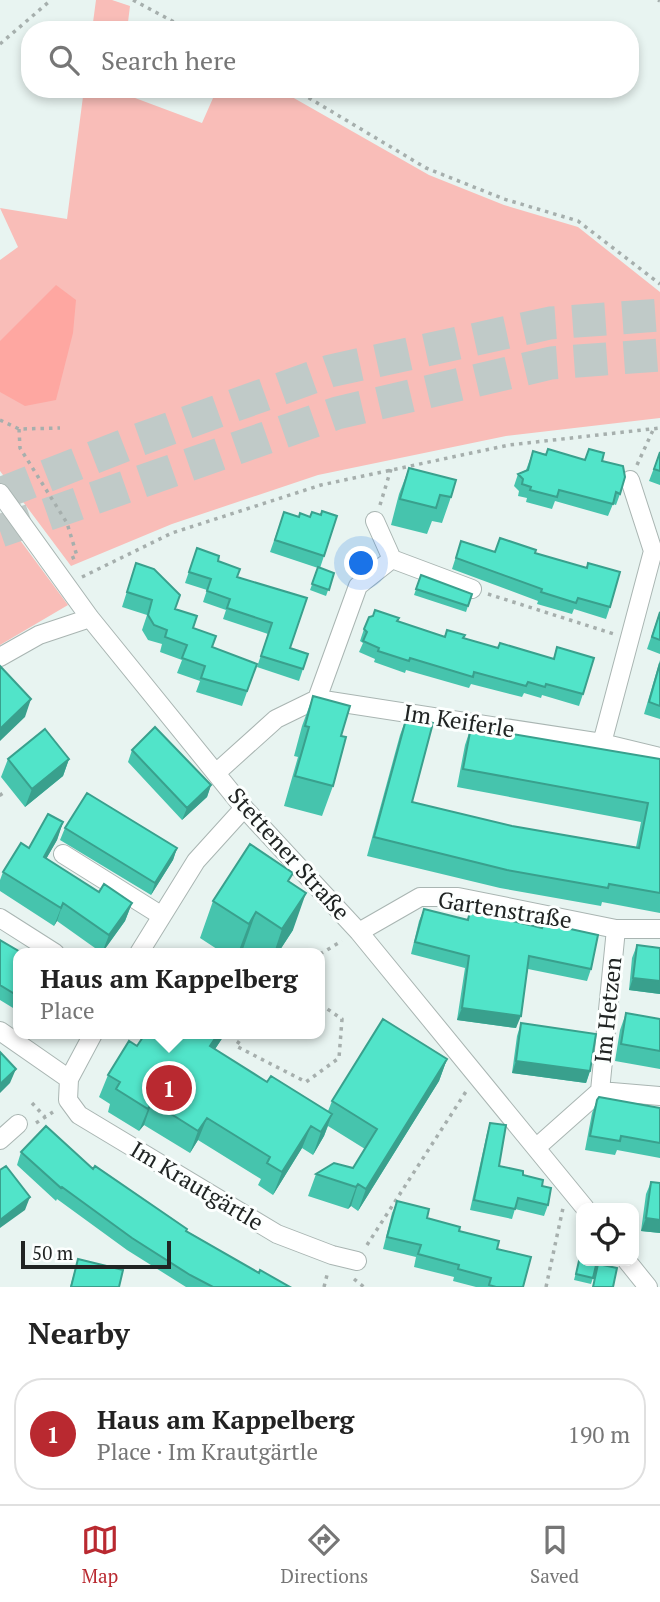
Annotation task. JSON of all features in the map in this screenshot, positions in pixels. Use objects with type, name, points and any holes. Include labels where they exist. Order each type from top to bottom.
[{"type":"street","points":[[601,743],[653,551],[630,480]]},
{"type":"street","name":"Stettener Straße","points":[[0,494],[64,585],[244,808],[359,932],[582,1203]]},
{"type":"street","points":[[376,521],[392,559],[472,589]]},
{"type":"street","points":[[216,773],[276,719],[317,699],[358,586],[392,559]]},
{"type":"street","points":[[0,657],[39,635],[90,618]]},
{"type":"street","name":"Im Keiferle","points":[[317,699],[601,743],[660,757]]},
{"type":"street","points":[[142,948],[196,861],[244,808]]},
{"type":"street","points":[[63,853],[162,916]]},
{"type":"street","name":"Gartenstraße","points":[[359,932],[420,897],[458,897],[616,929],[660,929]]},
{"type":"street","points":[[0,918],[47,948]]},
{"type":"street","name":"Im Hetzen","points":[[537,1147],[600,1091],[616,929]]},
{"type":"street","points":[[0,1031],[69,1079]]},
{"type":"street","points":[[68,1100],[69,1079],[90,1039]]},
{"type":"street","name":"Im Hetzen","points":[[600,1091],[660,1096]]},
{"type":"street","name":"Im Krautgärtle","points":[[68,1100],[79,1115],[276,1234],[332,1255],[357,1261]]},
{"type":"street","points":[[0,1140],[18,1124]]},
{"type":"street","points":[[633,1266],[652,1283]]},
{"type":"path","points":[[27,21],[51,0]]},
{"type":"path","points":[[133,0],[172,21]]},
{"type":"path","points":[[0,44],[21,26]]},
{"type":"path","points":[[310,98],[426,167],[504,199],[578,221],[660,284]]},
{"type":"path","points":[[0,420],[19,429],[60,428]]},
{"type":"path","points":[[630,480],[654,428]]},
{"type":"path","points":[[64,585],[172,533],[321,485],[509,445],[660,428]]},
{"type":"path","points":[[19,429],[20,448],[67,523],[77,556],[53,569]]},
{"type":"path","points":[[376,521],[391,469]]},
{"type":"path","points":[[472,589],[629,639]]},
{"type":"path","points":[[325,951],[359,932]]},
{"type":"path","points":[[241,1039],[236,1046],[306,1082],[339,1058],[342,1019],[325,1007]]},
{"type":"path","points":[[357,1261],[477,1073]]},
{"type":"path","points":[[18,1124],[34,1124],[68,1100]]},
{"type":"path","points":[[32,1103],[46,1118]]},
{"type":"path","points":[[546,1287],[567,1185]]},
{"type":"shaded area","points":[[96,0],[112,0],[130,6],[128,21],[93,21]]},
{"type":"shaded area","points":[[83,98],[135,98],[202,123],[213,98],[294,98],[429,175],[504,205],[578,227],[660,292],[660,418],[506,436],[318,475],[172,524],[71,566],[0,471],[0,260],[18,247],[0,208],[67,219]]},
{"type":"shaded area","points":[[56,285],[76,300],[73,333],[56,400],[25,406],[0,392],[0,341]]},
{"type":"shaded area","points":[[0,513],[68,605],[0,645]]},
{"type":"building","points":[[548,449],[585,460],[589,449],[604,453],[602,461],[623,466],[625,477],[620,494],[616,492],[613,504],[559,490],[557,497],[530,490],[531,487],[522,484],[523,479],[518,474],[528,470],[533,451],[546,455]]},
{"type":"building","points":[[660,452],[660,471],[654,469]]},
{"type":"building","points":[[409,468],[456,480],[451,497],[440,495],[436,508],[400,499]]},
{"type":"building","points":[[322,511],[337,516],[324,556],[275,540],[284,512],[310,517],[312,512],[321,515]]},
{"type":"building","points":[[500,538],[536,550],[535,553],[587,568],[588,563],[620,572],[610,607],[578,598],[576,603],[541,592],[542,589],[456,558],[461,541],[495,552]]},
{"type":"building","points":[[197,548],[219,556],[218,561],[240,569],[237,577],[307,598],[290,648],[308,654],[303,669],[261,656],[272,623],[227,608],[230,599],[207,591],[211,579],[189,572]]},
{"type":"building","points":[[136,563],[154,569],[180,595],[175,609],[197,616],[193,628],[216,636],[212,647],[257,664],[247,691],[201,678],[205,666],[182,658],[187,645],[165,637],[167,630],[154,625],[148,615],[152,600],[127,592]]},
{"type":"building","points":[[318,567],[334,573],[329,590],[312,584]]},
{"type":"building","points":[[421,575],[472,594],[468,606],[416,589]]},
{"type":"building","points":[[375,610],[399,618],[397,621],[445,637],[447,630],[465,635],[463,638],[498,648],[500,643],[554,659],[557,647],[594,658],[583,694],[546,684],[545,687],[528,682],[526,686],[474,672],[473,677],[378,651],[379,648],[363,641],[367,632],[364,629]]},
{"type":"building","points":[[660,612],[660,640],[652,637]]},
{"type":"building","points":[[660,663],[660,706],[649,702]]},
{"type":"building","points":[[0,666],[31,699],[0,729]]},
{"type":"building","points":[[313,696],[350,706],[341,736],[346,737],[333,786],[295,776],[309,727],[305,726]]},
{"type":"building","points":[[407,716],[433,723],[412,802],[512,826],[639,848],[648,803],[463,769],[471,727],[660,759],[660,893],[609,884],[608,888],[507,870],[374,837]]},
{"type":"building","points":[[155,727],[211,785],[187,808],[132,750]]},
{"type":"building","points":[[45,729],[69,759],[32,789],[8,759]]},
{"type":"building","points":[[87,793],[177,848],[155,883],[65,828]]},
{"type":"building","points":[[48,814],[63,822],[44,857],[99,892],[104,884],[132,903],[109,935],[63,903],[61,908],[3,872],[21,843],[29,848]]},
{"type":"building","points":[[250,844],[293,873],[288,881],[306,893],[282,929],[256,912],[249,924],[213,901]]},
{"type":"building","points":[[424,909],[468,920],[470,911],[542,928],[543,923],[598,935],[591,969],[529,956],[521,1016],[462,1008],[469,956],[415,942]]},
{"type":"building","points":[[0,940],[14,948],[13,993],[0,985]]},
{"type":"building","points":[[637,945],[660,948],[660,981],[633,978]]},
{"type":"building","points":[[626,1013],[660,1019],[660,1051],[621,1044]]},
{"type":"building","points":[[383,1019],[447,1059],[366,1189],[358,1184],[356,1187],[316,1174],[334,1163],[353,1168],[377,1129],[332,1101]]},
{"type":"building","points":[[521,1023],[596,1034],[590,1071],[516,1061]]},
{"type":"building","points":[[142,1039],[215,1039],[210,1046],[267,1082],[271,1076],[332,1114],[321,1132],[311,1126],[282,1172],[267,1163],[270,1157],[207,1118],[198,1131],[152,1102],[148,1109],[116,1089],[120,1082],[108,1075],[129,1041],[137,1046]]},
{"type":"building","points":[[0,1052],[16,1069],[0,1084]]},
{"type":"building","points":[[599,1097],[660,1108],[660,1143],[621,1136],[620,1141],[590,1136]]},
{"type":"building","points":[[490,1123],[506,1125],[499,1166],[523,1171],[523,1175],[543,1180],[542,1186],[551,1188],[548,1205],[518,1198],[515,1209],[474,1200]]},
{"type":"building","points":[[46,1126],[93,1169],[95,1166],[187,1229],[186,1231],[259,1273],[260,1270],[290,1287],[213,1287],[132,1238],[61,1188],[21,1152]]},
{"type":"building","points":[[6,1166],[30,1197],[0,1220],[0,1170]]},
{"type":"building","points":[[651,1182],[660,1183],[660,1220],[646,1218]]},
{"type":"building","points":[[397,1201],[429,1209],[427,1218],[460,1227],[459,1231],[499,1241],[497,1249],[531,1257],[523,1287],[489,1285],[491,1278],[458,1269],[459,1265],[418,1254],[421,1245],[387,1237]]},
{"type":"building","points":[[78,1259],[123,1270],[119,1287],[71,1287]]},
{"type":"building","points":[[578,1266],[596,1266],[593,1278],[576,1274]]},
{"type":"building","points":[[598,1266],[617,1268],[613,1287],[593,1287]]},
{"type":"tunnel","points":[[0,494],[138,440],[330,371],[550,323],[660,315]]},
{"type":"tunnel","points":[[0,531],[337,413],[551,363],[660,355]]},
{"type":"place","name":"Haus am Kappelberg","points":[[169,1088]]}]
